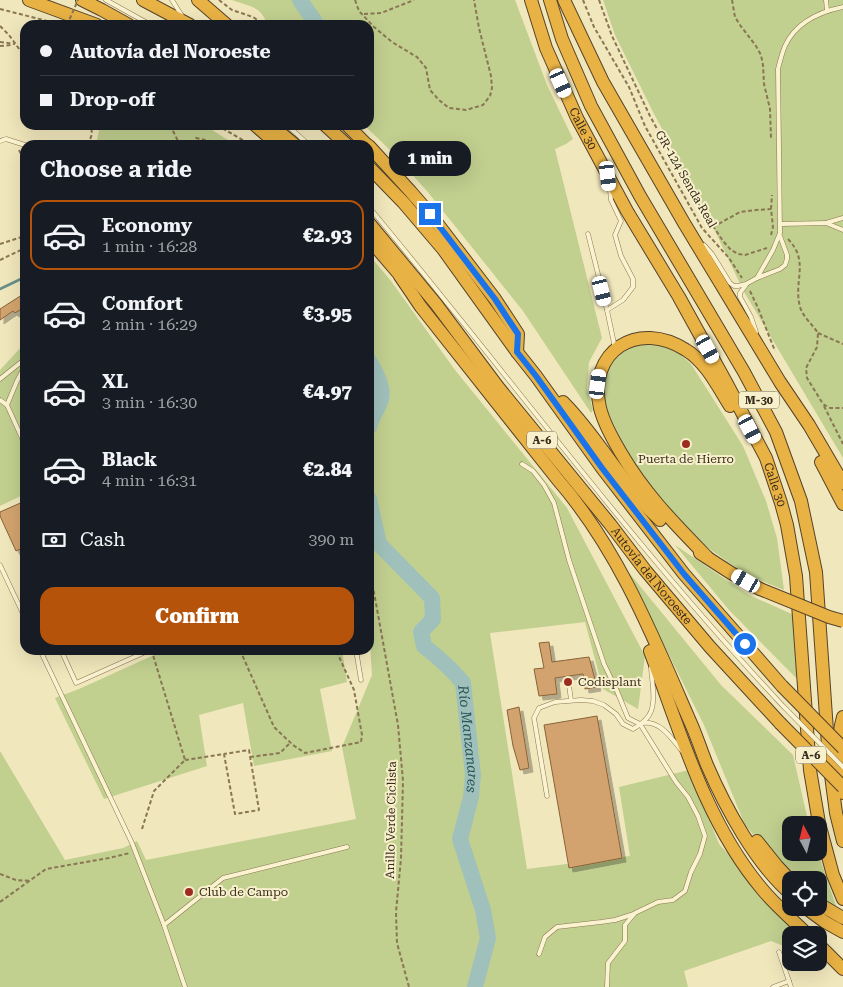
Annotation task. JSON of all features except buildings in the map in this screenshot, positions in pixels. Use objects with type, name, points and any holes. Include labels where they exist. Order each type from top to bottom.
[{"type":"highway","points":[[29,0],[83,20]]},
{"type":"highway","points":[[52,0],[99,20]]},
{"type":"highway","points":[[82,0],[104,5],[123,20]]},
{"type":"highway","points":[[143,0],[182,20]]},
{"type":"highway","points":[[198,0],[221,20]]},
{"type":"highway","name":"Calle 30","points":[[531,0],[546,48],[577,118],[608,176],[708,349],[766,458],[787,525],[796,576],[810,770],[819,823],[833,875],[843,900]]},
{"type":"highway","name":"Calle 30","points":[[550,0],[562,39],[591,106],[640,196],[744,372],[776,432],[801,502],[816,572],[830,760],[836,813],[843,841]]},
{"type":"highway","points":[[564,0],[602,82],[684,223],[772,358],[780,382],[843,504]]},
{"type":"highway","points":[[330,130],[342,140]]},
{"type":"highway","name":"A-6","points":[[352,130],[362,140]]},
{"type":"highway","points":[[277,133],[288,140]]},
{"type":"highway","name":"A-6","points":[[374,152],[411,192],[517,352],[602,468],[684,574],[782,686],[843,748]]},
{"type":"highway","name":"A-6","points":[[374,172],[448,246]]},
{"type":"highway","name":"Autovía del Noroeste","points":[[374,229],[409,270],[427,304],[441,322],[474,355],[646,570],[710,646],[780,723],[843,787]]},
{"type":"highway","name":"Autovía del Noroeste","points":[[374,243],[409,270]]},
{"type":"highway","points":[[409,270],[421,307],[572,496],[611,555],[630,588],[727,807],[764,866],[782,886]]},
{"type":"highway","points":[[707,557],[649,495],[631,470],[608,430],[600,407],[598,384],[608,356],[624,343],[644,338],[667,340],[688,351],[703,365],[766,458]]},
{"type":"highway","points":[[536,376],[576,416],[624,479],[655,515],[683,541],[760,590],[843,621]]},
{"type":"highway","points":[[780,382],[809,425],[843,483]]},
{"type":"highway","points":[[558,480],[601,546],[624,592],[648,646],[694,770],[729,842],[762,888],[799,926]]},
{"type":"highway","points":[[843,716],[838,744],[843,793]]},
{"type":"highway","points":[[690,721],[750,831],[782,872]]},
{"type":"highway","points":[[827,912],[843,918]]},
{"type":"highway","points":[[820,916],[825,922],[843,932]]},
{"type":"highway","points":[[827,953],[843,969]]},
{"type":"lane","points":[[172,0],[186,20]]},
{"type":"lane","points":[[527,0],[536,14]]},
{"type":"lane","points":[[826,0],[827,10]]},
{"type":"lane","points":[[104,5],[139,20]]},
{"type":"lane","points":[[684,223],[712,254],[730,283],[734,286],[746,284],[780,269],[784,265],[787,259],[780,234],[778,69],[785,45],[801,24],[827,10],[843,7]]},
{"type":"lane","points":[[277,133],[296,140]]},
{"type":"lane","points":[[0,141],[6,139],[20,144]]},
{"type":"lane","points":[[607,310],[623,300],[633,287],[633,279],[621,256],[616,235],[621,221],[611,200],[608,176]]},
{"type":"lane","points":[[374,215],[409,270],[467,328],[635,536],[740,661],[843,767]]},
{"type":"lane","points":[[781,224],[826,223],[843,218]]},
{"type":"lane","points":[[826,223],[843,230]]},
{"type":"lane","points":[[588,234],[615,349]]},
{"type":"lane","points":[[757,278],[780,234]]},
{"type":"lane","points":[[771,249],[786,253]]},
{"type":"lane","points":[[746,284],[740,293],[740,299],[772,358]]},
{"type":"lane","points":[[0,379],[20,363]]},
{"type":"lane","points":[[7,405],[20,375]]},
{"type":"lane","points":[[0,400],[7,405],[20,434]]},
{"type":"lane","points":[[522,464],[533,472],[544,485],[554,503],[569,560],[604,664],[628,718],[640,724],[676,782],[688,797],[698,816],[705,836],[685,891],[673,900],[658,902],[615,920],[557,927],[545,937],[539,954]]},
{"type":"lane","points":[[0,565],[20,607]]},
{"type":"lane","points":[[547,796],[534,718],[539,708],[555,702],[571,700],[593,701],[616,714],[623,724],[633,728],[648,718],[653,709],[648,646]]},
{"type":"lane","points":[[42,655],[135,851],[164,925],[185,987]]},
{"type":"lane","points":[[63,655],[76,683],[140,655]]},
{"type":"lane","points":[[357,655],[362,680]]},
{"type":"lane","points":[[570,685],[571,700]]},
{"type":"lane","points":[[640,724],[647,722],[655,724],[664,730],[684,754],[694,770]]},
{"type":"lane","points":[[164,925],[222,878],[348,847]]},
{"type":"lane","points":[[607,987],[608,963],[625,941],[625,925],[635,913]]},
{"type":"lane","points":[[779,952],[791,987]]},
{"type":"lane","points":[[773,987],[789,981]]},
{"type":"path","points":[[68,20],[78,0]]},
{"type":"path","points":[[219,0],[232,10],[253,17],[256,20]]},
{"type":"path","points":[[356,0],[359,11],[368,20]]},
{"type":"path","points":[[363,15],[381,13],[414,0]]},
{"type":"path","points":[[374,26],[392,42],[417,57],[426,68],[430,90],[438,100],[449,108],[466,110],[483,104],[490,96],[492,88],[474,0]]},
{"type":"path","name":"GR-124 Senda Real","points":[[583,0],[594,27],[629,87],[645,126],[702,228],[729,258],[746,284],[758,308],[772,358]]},
{"type":"path","points":[[599,0],[612,36],[684,184],[731,250],[745,256],[765,248],[771,249],[773,227],[772,193]]},
{"type":"path","points":[[732,0],[735,17],[761,56],[764,84],[770,109],[772,139]]},
{"type":"path","points":[[0,9],[45,20]]},
{"type":"path","points":[[0,26],[20,50]]},
{"type":"path","points":[[6,42],[6,38],[9,35]]},
{"type":"path","points":[[0,42],[15,44]]},
{"type":"path","points":[[0,46],[15,44]]},
{"type":"path","points":[[226,130],[243,140]]},
{"type":"path","points":[[15,142],[20,152]]},
{"type":"path","points":[[713,227],[740,212],[771,209]]},
{"type":"path","points":[[780,234],[790,240],[800,257],[798,284],[800,307],[806,319],[814,326],[818,333],[817,346],[806,368],[808,378],[843,444]]},
{"type":"path","points":[[0,244],[20,238]]},
{"type":"path","points":[[0,260],[20,250]]},
{"type":"path","points":[[818,333],[843,344]]},
{"type":"path","points":[[823,404],[830,408],[843,408]]},
{"type":"path","name":"Anillo Verde Ciclista","points":[[374,593],[398,725],[403,782],[401,858],[396,912],[397,943],[409,987]]},
{"type":"path","points":[[153,655],[185,760]]},
{"type":"path","points":[[242,655],[274,727],[305,753],[361,742],[362,735],[354,690],[338,655]]},
{"type":"path","points":[[250,757],[280,753],[290,742]]},
{"type":"path","points":[[142,829],[154,791],[185,760],[249,750],[259,810],[235,814],[224,754]]},
{"type":"path","points":[[0,902],[46,869],[109,858],[135,851]]},
{"type":"path","points":[[0,874],[16,880],[31,881]]},
{"type":"green space","points":[[232,0],[515,0],[547,85],[573,139],[555,149],[602,338],[589,362],[587,389],[593,410],[591,413],[523,311],[427,191],[369,130],[374,130],[374,20],[265,20],[258,10]]},
{"type":"green space","points":[[603,0],[843,0],[843,458],[743,290],[700,199],[687,182],[615,35]]},
{"type":"green space","points":[[99,130],[212,130],[228,140],[97,140]]},
{"type":"green space","points":[[374,261],[391,281],[455,370],[567,508],[645,656],[638,709],[603,689],[585,622],[490,633],[527,869],[630,856],[619,787],[689,770],[719,844],[782,912],[782,916],[785,916],[795,926],[782,926],[782,945],[771,941],[684,971],[688,987],[0,987],[0,751],[65,860],[123,848],[137,841],[146,860],[356,819],[342,747],[372,675],[371,655],[374,655]]},
{"type":"green space","points":[[642,345],[669,348],[680,354],[691,364],[743,446],[766,501],[777,538],[784,590],[735,567],[704,545],[656,495],[626,451],[609,414],[605,401],[604,385],[607,371],[617,355],[631,347]]},
{"type":"green space","points":[[20,348],[20,496],[0,506],[0,370]]},
{"type":"green space","points":[[675,545],[749,595],[794,615],[799,681],[729,610]]},
{"type":"green space","points":[[626,569],[721,685],[793,755],[807,816],[782,816],[782,861],[821,861],[824,871],[784,871],[745,825],[704,725]]},
{"type":"green space","points":[[154,655],[343,655],[347,682],[320,689],[332,751],[254,766],[243,703],[199,715],[207,766],[104,799],[55,698]]},
{"type":"green space","points":[[827,880],[837,909],[827,903]]},
{"type":"waterway","name":"Río Manzanares","points":[[300,0],[314,20]]},
{"type":"waterway","points":[[0,289],[20,279]]},
{"type":"waterway","name":"Río Manzanares","points":[[374,370],[382,392],[380,402],[374,414]]},
{"type":"waterway","name":"Río Manzanares","points":[[374,522],[379,544],[432,598],[433,619],[421,632],[424,646],[445,663],[463,683],[473,775],[471,797],[460,839],[483,910],[488,938],[475,987]]},
{"type":"place","name":"Puerta de Hierro","points":[[686,444]]},
{"type":"place","name":"Codisplant","points":[[568,682]]},
{"type":"place","name":"Club de Campo","points":[[189,892]]},
{"type":"route","points":[[430,214],[495,299],[518,334],[517,352],[602,468],[684,574],[745,644]]}]
